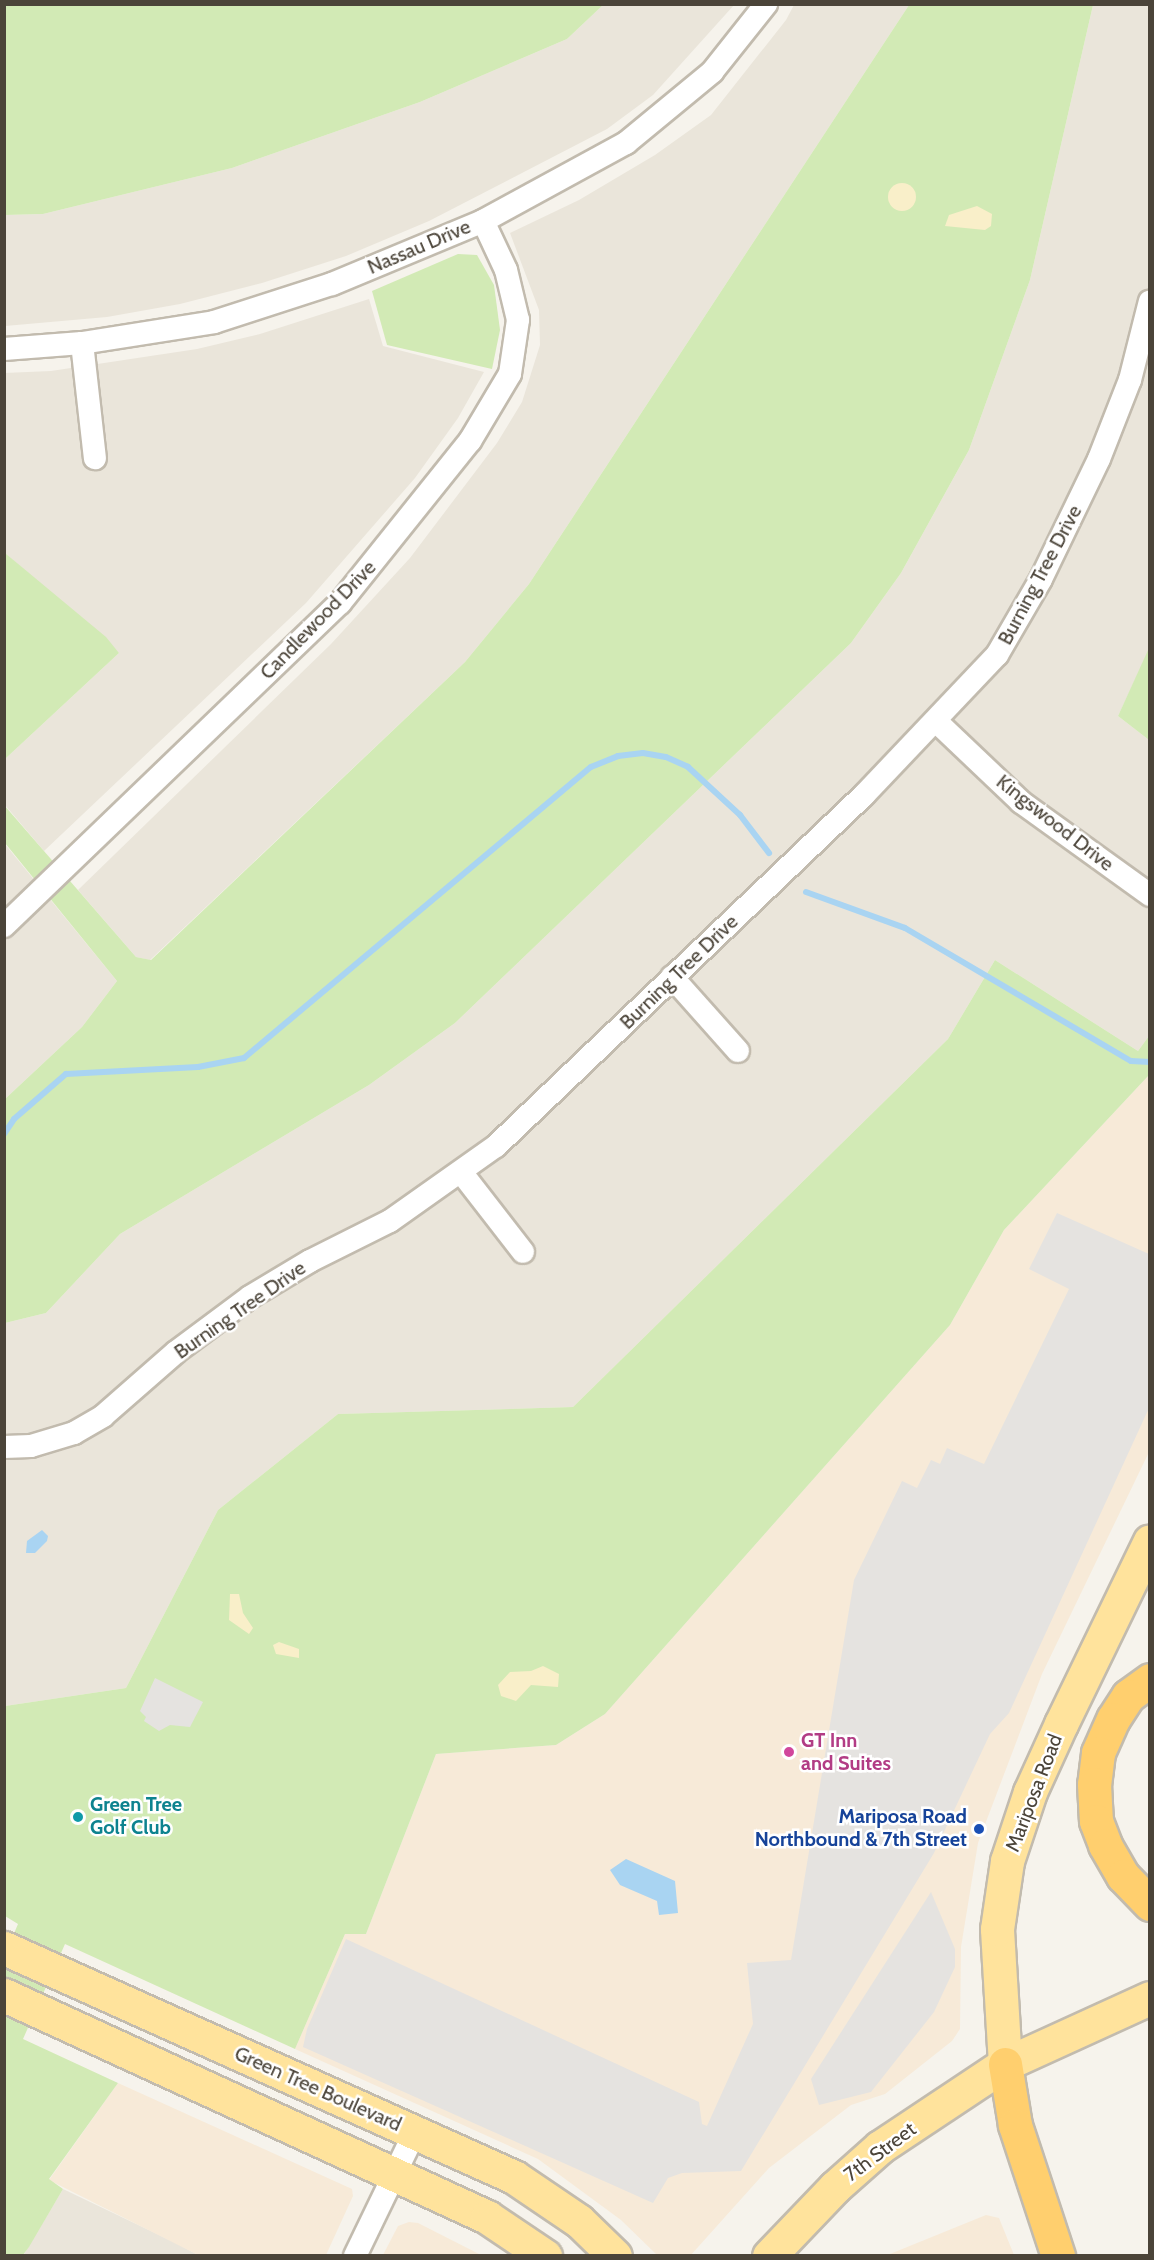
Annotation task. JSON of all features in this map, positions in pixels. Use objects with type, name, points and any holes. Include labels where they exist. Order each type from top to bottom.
[{"type":"highway","points":[[1149,1680],[1128,1696],[1113,1719],[1098,1753],[1094,1784],[1096,1821],[1105,1845],[1123,1876],[1149,1905]]},
{"type":"highway","points":[[1005,2064],[1015,2125],[1058,2256]]},
{"type":"main road","name":"Mariposa Road","points":[[1005,2064],[998,1929],[1007,1862],[1030,1792],[1149,1541]]},
{"type":"main road","name":"Green Tree Boulevard","points":[[4,1948],[514,2177],[554,2201],[615,2256]]},
{"type":"main road","points":[[4,1995],[487,2217],[545,2256]]},
{"type":"main road","name":"7th Street","points":[[769,2256],[796,2224],[880,2147],[1005,2064],[1149,1998]]},
{"type":"street","name":"Nassau Drive","points":[[4,349],[82,343],[214,322],[332,284],[483,221],[626,143],[712,72],[766,4]]},
{"type":"street","name":"Candlewood Drive","points":[[4,926],[340,603],[470,441],[510,374],[518,320],[506,270],[483,221]]},
{"type":"street","name":"Burning Tree Drive","points":[[4,1447],[30,1446],[74,1433],[103,1416],[176,1352],[250,1297],[310,1261],[390,1221],[496,1146],[937,722],[997,655],[1041,579],[1099,459],[1130,380],[1149,301]]},
{"type":"street","points":[[82,343],[95,458]]},
{"type":"street","name":"Kingswood Drive","points":[[937,722],[1021,802],[1149,895]]},
{"type":"street","points":[[672,977],[738,1051]]},
{"type":"street","points":[[460,1172],[523,1252]]},
{"type":"street","points":[[355,2256],[416,2132]]},
{"type":"shaded area","points":[[603,5],[734,5],[653,95],[607,129],[429,221],[346,256],[262,283],[180,304],[107,317],[5,326],[5,215],[43,214],[232,168],[420,102],[567,39]]},
{"type":"shaded area","points":[[794,5],[909,5],[529,584],[465,662],[150,960],[136,957],[78,890],[331,644],[410,558],[497,443],[522,402],[540,345],[539,310],[510,233],[579,200],[655,155],[711,115],[786,20]]},
{"type":"shaded area","points":[[1093,5],[1149,5],[1150,648],[1118,716],[1149,740],[1149,1036],[1138,1051],[995,960],[948,1039],[573,1407],[338,1414],[218,1510],[126,1688],[5,1706],[5,1323],[46,1313],[120,1234],[369,1085],[455,1023],[851,643],[901,573],[969,450],[1030,280]]},
{"type":"shaded area","points":[[369,299],[383,346],[484,372],[458,418],[415,478],[306,603],[44,851],[5,805],[5,759],[119,653],[5,553],[4,373],[51,371],[197,349],[260,334]]},
{"type":"shaded area","points":[[4,843],[117,981],[82,1027],[5,1099]]},
{"type":"shaded area","points":[[1149,1075],[1149,1452],[1042,1674],[978,1843],[961,1947],[960,2029],[952,2041],[885,2094],[851,2105],[769,2168],[690,2256],[657,2255],[621,2220],[538,2159],[295,2049],[345,1934],[366,1934],[436,1754],[556,1745],[605,1714],[950,1325],[1004,1230]]},
{"type":"shaded area","points":[[1057,1213],[1149,1254],[1149,1408],[1009,1713],[990,1734],[934,1853],[741,2171],[682,2173],[668,2178],[653,2203],[303,2047],[307,2029],[346,1939],[699,2102],[702,2124],[707,2126],[753,2024],[747,1963],[791,1960],[854,1580],[902,1481],[917,1488],[931,1460],[940,1464],[947,1448],[984,1464],[1069,1289],[1029,1269]]},
{"type":"shaded area","points":[[155,1678],[203,1702],[190,1727],[170,1725],[159,1731],[144,1721],[146,1717],[140,1711]]},
{"type":"shaded area","points":[[931,1892],[955,1949],[955,1967],[934,2012],[871,2092],[819,2105],[811,2079]]},
{"type":"shaded area","points":[[118,2083],[352,2189],[353,2196],[326,2255],[198,2255],[49,2180]]},
{"type":"shaded area","points":[[63,2189],[178,2244],[198,2255],[23,2256]]},
{"type":"shaded area","points":[[986,2215],[999,2218],[1014,2255],[885,2256]]},
{"type":"shaded area","points":[[409,2222],[418,2223],[481,2255],[383,2255],[398,2226]]},
{"type":"green space","points":[[4,5],[603,5],[567,39],[420,102],[232,168],[43,214],[5,215]]},
{"type":"green space","points":[[909,5],[1093,5],[1030,280],[969,450],[901,573],[851,643],[455,1023],[369,1085],[120,1234],[46,1313],[5,1323],[5,1099],[82,1027],[117,981],[5,843],[4,805],[136,957],[151,960],[465,662],[529,584]]},
{"type":"green space","points":[[458,254],[477,255],[494,285],[500,330],[492,369],[387,345],[372,291]]},
{"type":"green space","points":[[5,553],[106,637],[119,653],[5,759]]},
{"type":"green space","points":[[1149,648],[1149,740],[1118,716]]},
{"type":"green space","points":[[995,960],[1138,1051],[1149,1036],[1149,1075],[1004,1230],[950,1325],[605,1714],[556,1745],[436,1754],[366,1934],[345,1934],[295,2049],[65,1944],[23,2039],[118,2083],[49,2179],[63,2189],[29,2247],[23,2255],[5,2255],[4,1957],[18,1924],[5,1916],[5,1706],[126,1688],[218,1510],[338,1414],[573,1407],[948,1039]]},
{"type":"sand","points":[[902,183],[912,187],[916,197],[912,207],[902,211],[892,207],[888,197],[892,187]]},
{"type":"sand","points":[[977,206],[992,214],[991,226],[985,230],[945,226],[949,215]]},
{"type":"sand","points":[[230,1594],[239,1594],[243,1613],[253,1628],[249,1634],[229,1620]]},
{"type":"sand","points":[[279,1642],[299,1649],[299,1658],[276,1654],[273,1645]]},
{"type":"sand","points":[[543,1666],[559,1674],[558,1687],[531,1685],[516,1701],[501,1696],[498,1685],[510,1672],[531,1671]]},
{"type":"water","points":[[42,1530],[48,1536],[47,1541],[35,1553],[26,1553],[27,1541]]},
{"type":"water","points":[[626,1859],[675,1881],[678,1913],[659,1915],[657,1901],[620,1885],[610,1870]]},
{"type":"waterway","points":[[4,1134],[14,1119],[66,1074],[198,1067],[244,1058],[591,767],[618,756],[643,753],[666,757],[688,767],[740,815],[769,853]]},
{"type":"waterway","points":[[806,892],[905,928],[1131,1061],[1150,1062]]},
{"type":"place","name":"GT Inn and Suites","points":[[789,1752]]},
{"type":"place","name":"Green Tree Golf Club","points":[[78,1817]]},
{"type":"place","name":"Mariposa Road Northbound & 7th Street","points":[[979,1829]]}]
